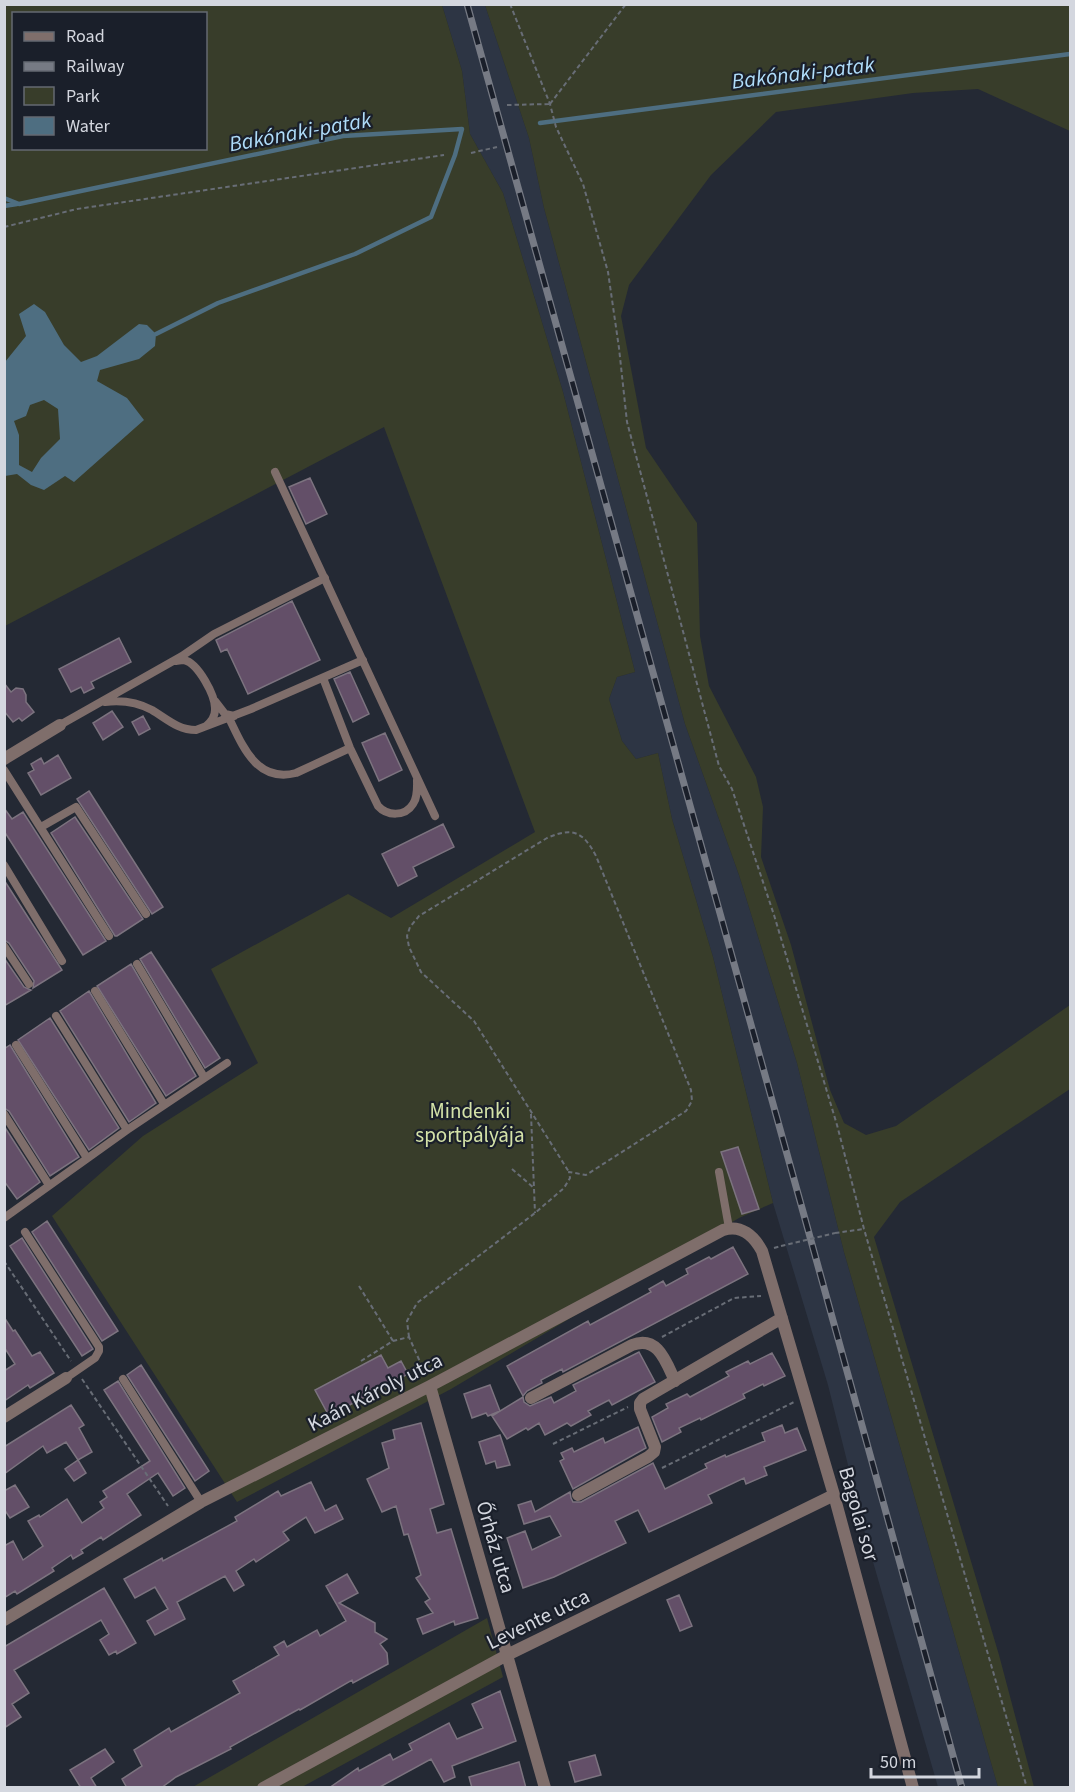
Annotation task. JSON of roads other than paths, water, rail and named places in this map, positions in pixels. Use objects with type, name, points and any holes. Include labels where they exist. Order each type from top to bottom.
[{"type":"street","points":[[4,759],[60,725]]},
{"type":"street","name":"Bagolai sor","points":[[729,1228],[742,1230],[753,1237],[762,1251],[834,1496],[913,1788]]},
{"type":"street","name":"Kaán Károly utca","points":[[4,1620],[201,1502],[430,1386],[729,1228]]},
{"type":"street","points":[[578,1495],[654,1452],[655,1447],[640,1409],[640,1403],[644,1399],[782,1318]]},
{"type":"street","points":[[531,1398],[636,1343],[645,1342],[658,1348],[675,1381]]},
{"type":"street","points":[[4,1417],[66,1378]]},
{"type":"street","name":"Őrház utca","points":[[430,1386],[545,1788]]},
{"type":"street","name":"Levente utca","points":[[263,1788],[507,1655],[834,1496]]},
{"type":"lane","points":[[275,472],[435,816]]},
{"type":"lane","points":[[60,725],[172,661],[214,634],[325,578]]},
{"type":"lane","points":[[199,644],[194,654],[200,672],[214,699],[225,714],[231,717],[249,756],[256,764],[274,773],[287,775],[350,748]]},
{"type":"lane","points":[[172,661],[184,660],[200,672]]},
{"type":"lane","points":[[100,702],[117,701],[141,705],[177,726],[188,730],[203,729],[363,660]]},
{"type":"lane","points":[[323,678],[350,748],[382,811],[399,814],[413,804],[416,796],[416,775]]},
{"type":"lane","points":[[203,729],[212,721],[215,710],[214,699]]},
{"type":"lane","points":[[4,770],[109,936]]},
{"type":"lane","points":[[41,827],[76,807],[146,914]]},
{"type":"lane","points":[[4,866],[62,961]]},
{"type":"lane","points":[[4,946],[29,984]]},
{"type":"lane","points":[[137,964],[204,1077]]},
{"type":"lane","points":[[95,991],[164,1104]]},
{"type":"lane","points":[[56,1016],[127,1130]]},
{"type":"lane","points":[[16,1045],[87,1158]]},
{"type":"lane","points":[[6,1213],[227,1063]]},
{"type":"lane","points":[[4,1114],[49,1185]]},
{"type":"lane","points":[[719,1172],[729,1228]]},
{"type":"lane","points":[[25,1232],[99,1347],[95,1358],[66,1378]]},
{"type":"lane","points":[[123,1379],[201,1502]]},
{"type":"water","points":[[34,304],[45,312],[64,345],[81,362],[97,356],[139,324],[147,325],[156,334],[155,346],[139,359],[100,370],[97,381],[127,398],[144,420],[74,482],[65,476],[44,490],[31,485],[17,474],[5,476],[5,362],[26,336],[19,314]],"holes":[[[44,400],[58,409],[60,439],[41,458],[32,472],[19,465],[19,435],[14,421],[26,416],[30,405]]]},
{"type":"waterway","name":"Bakónaki-patak","points":[[540,123],[1070,54]]},
{"type":"waterway","name":"Bakónaki-patak","points":[[4,198],[19,204],[343,136],[462,129],[455,155],[431,217],[355,254],[218,303],[156,334]]},
{"type":"waterway","points":[[4,206],[17,204]]},
{"type":"railway","points":[[467,4],[962,1788]]},
{"type":"park label","name":"Mindenki sportpályája","points":[[470,1123]]}]
